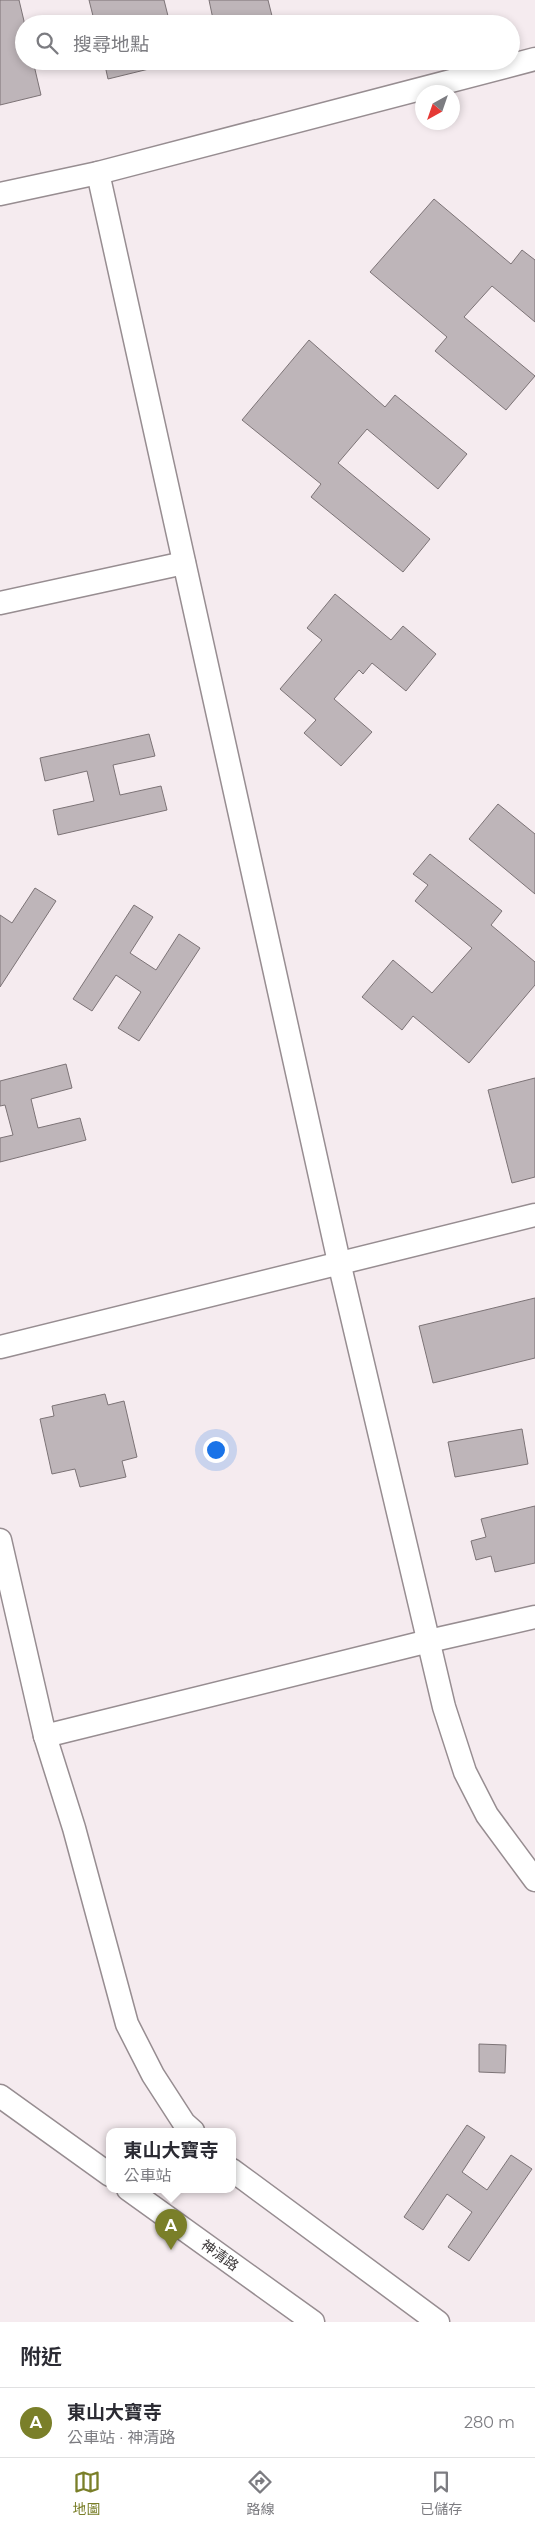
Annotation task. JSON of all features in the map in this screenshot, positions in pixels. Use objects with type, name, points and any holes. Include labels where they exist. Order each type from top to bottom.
[{"type":"street","points":[[520,63],[535,59]]},
{"type":"street","points":[[0,194],[98,173],[493,70]]},
{"type":"street","points":[[98,173],[340,1262],[444,1707],[465,1772],[487,1815],[535,1880]]},
{"type":"street","points":[[0,603],[184,563]]},
{"type":"street","points":[[0,1347],[535,1215]]},
{"type":"street","points":[[0,1540],[45,1736],[74,1828],[126,2024],[153,2075],[184,2123],[190,2128]]},
{"type":"street","points":[[45,1736],[429,1641],[535,1617]]},
{"type":"street","points":[[0,2096],[106,2172]]},
{"type":"street","points":[[236,2173],[438,2322]]},
{"type":"street","name":"神清路","points":[[134,2193],[313,2322]]},
{"type":"building","points":[[0,0],[19,0],[23,15],[15,15],[15,70],[35,70],[41,95],[0,105]]},
{"type":"building","points":[[89,0],[164,0],[168,15],[93,15]]},
{"type":"building","points":[[209,0],[268,0],[272,15],[212,15]]},
{"type":"building","points":[[106,70],[145,70],[108,79]]},
{"type":"building","points":[[434,199],[511,264],[522,250],[535,260],[535,322],[492,286],[464,317],[535,376],[506,410],[435,351],[447,337],[370,272]]},
{"type":"building","points":[[309,340],[385,407],[395,395],[467,454],[438,489],[367,429],[338,463],[430,539],[403,572],[311,497],[321,484],[242,420]]},
{"type":"building","points":[[335,594],[391,640],[403,626],[436,654],[406,691],[372,663],[363,674],[359,670],[334,699],[372,732],[341,766],[304,733],[316,720],[280,689],[322,640],[307,628]]},
{"type":"building","points":[[149,734],[155,756],[113,765],[120,795],[161,786],[167,810],[58,835],[53,810],[94,801],[87,771],[45,781],[40,758]]},
{"type":"building","points":[[498,804],[535,834],[535,894],[469,839]]},
{"type":"building","points":[[430,854],[502,911],[491,925],[535,962],[535,985],[469,1063],[413,1016],[402,1030],[362,997],[393,960],[432,993],[472,948],[415,901],[428,885],[413,874]]},
{"type":"building","points":[[35,888],[56,901],[0,987],[0,915],[12,923]]},
{"type":"building","points":[[134,905],[153,917],[130,953],[156,970],[179,934],[200,948],[139,1041],[118,1028],[141,992],[116,975],[92,1011],[73,999]]},
{"type":"building","points":[[66,1064],[72,1088],[31,1099],[38,1128],[80,1118],[86,1140],[0,1162],[0,1138],[13,1135],[5,1105],[0,1106],[0,1081]]},
{"type":"building","points":[[535,1078],[535,1177],[512,1183],[488,1090]]},
{"type":"building","points":[[535,1298],[535,1358],[433,1383],[419,1326]]},
{"type":"building","points":[[105,1394],[108,1405],[124,1401],[137,1457],[122,1461],[126,1477],[80,1487],[75,1469],[52,1474],[40,1419],[54,1416],[52,1406]]},
{"type":"building","points":[[522,1429],[528,1464],[455,1477],[448,1442]]},
{"type":"building","points":[[535,1506],[535,1563],[495,1572],[491,1556],[476,1560],[471,1541],[486,1537],[481,1519]]},
{"type":"building","points":[[479,2044],[506,2045],[505,2073],[479,2072]]},
{"type":"building","points":[[467,2125],[485,2137],[462,2172],[487,2190],[511,2155],[532,2169],[469,2261],[448,2247],[472,2212],[447,2194],[423,2230],[404,2217]]},
{"type":"place","name":"東山大寶寺","points":[[171,2250]]}]
